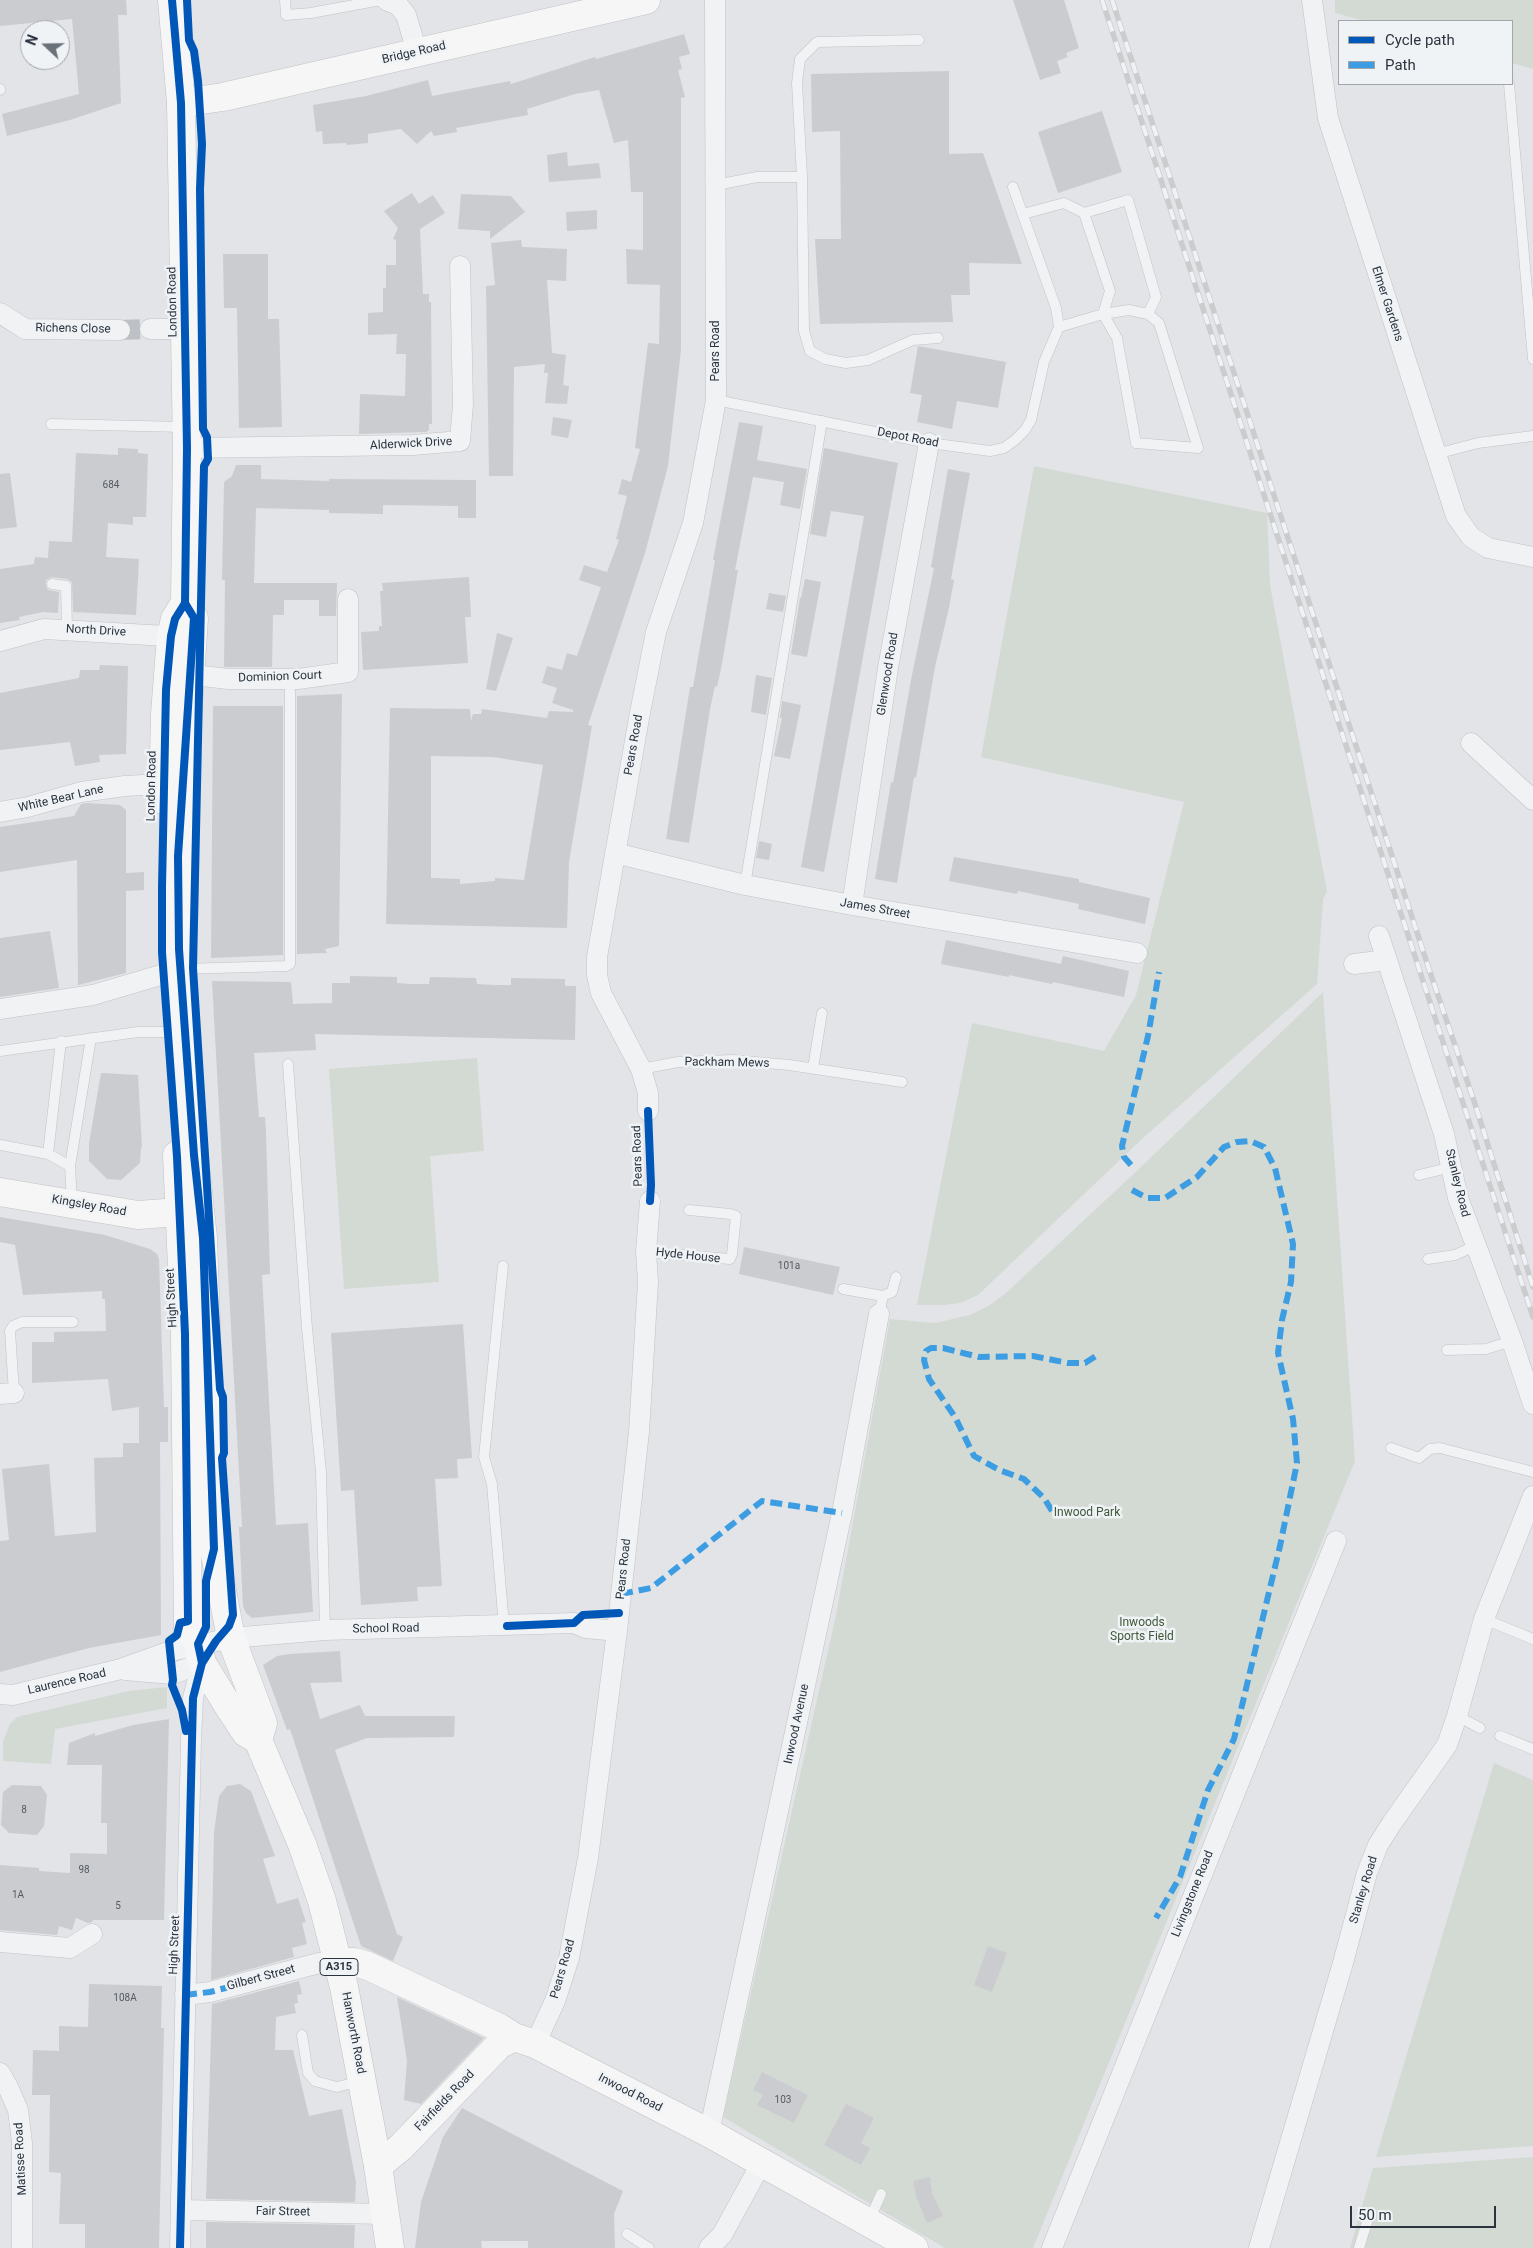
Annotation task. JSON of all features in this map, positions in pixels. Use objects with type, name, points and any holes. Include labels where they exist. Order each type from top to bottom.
[{"type":"main road","name":"London Road","points":[[172,0],[181,103],[187,438],[185,603],[194,618],[182,637],[172,783],[162,887],[172,971]]},
{"type":"main road","name":"Bridge Road","points":[[181,103],[223,97],[417,52],[587,7],[646,0]]},
{"type":"main road","name":"High Street","points":[[172,971],[190,1211],[185,1334],[188,1627],[200,1653]]},
{"type":"main road","name":"Kingsley Road","points":[[0,1192],[138,1216],[190,1211]]},
{"type":"main road","name":"High Street","points":[[190,1211],[203,1238],[214,1549],[231,1638]]},
{"type":"main road","points":[[200,1653],[206,1627],[206,1581],[214,1549]]},
{"type":"main road","name":"A315","points":[[231,1638],[264,1723],[258,1740]]},
{"type":"main road","name":"Hanworth Road","points":[[200,1653],[246,1733],[258,1740],[302,1844],[322,1901],[344,1987],[378,2166],[390,2248]]},
{"type":"main road","name":"Inwood Road","points":[[337,1962],[355,1962],[368,1966],[525,2040],[709,2133],[869,2221],[914,2248]]},
{"type":"main road","name":"Fairfields Road","points":[[378,2166],[401,2147],[499,2045],[525,2040]]},
{"type":"street","points":[[386,0],[398,5],[406,15],[417,52]]},
{"type":"street","name":"Pears Road","points":[[648,1111],[648,1093],[641,1069],[607,1007],[596,975],[597,957],[656,632],[693,523],[716,400],[715,0]]},
{"type":"street","name":"Elmer Gardens","points":[[1312,0],[1328,118],[1456,516],[1471,537],[1488,548],[1533,557]]},
{"type":"street","name":"Alderwick Drive","points":[[187,438],[413,445],[460,441],[463,404],[460,266]]},
{"type":"street","name":"Richens Close","points":[[0,314],[25,329],[120,330]]},
{"type":"street","points":[[150,329],[184,329]]},
{"type":"street","name":"Glenwood Road","points":[[852,905],[888,668],[929,443]]},
{"type":"street","name":"Dominion Court","points":[[179,674],[228,679],[298,679],[348,672],[348,599]]},
{"type":"street","name":"North Drive","points":[[0,641],[44,629],[182,637]]},
{"type":"street","points":[[1471,743],[1533,800]]},
{"type":"street","name":"White Bear Lane","points":[[0,812],[28,807],[81,792],[172,783]]},
{"type":"street","name":"James Street","points":[[615,853],[745,885],[1137,953]]},
{"type":"street","name":"Stanley Road","points":[[1379,936],[1434,1099],[1458,1198],[1512,1341],[1533,1404]]},
{"type":"street","points":[[1354,964],[1387,960]]},
{"type":"street","points":[[0,1009],[93,995],[172,971]]},
{"type":"street","name":"Pears Road","points":[[525,2040],[554,2001],[569,1958],[588,1858],[617,1631],[639,1432],[648,1282],[646,1252],[650,1201]]},
{"type":"street","name":"Inwood Avenue","points":[[709,2133],[842,1513],[881,1305]]},
{"type":"street","name":"Stanley Road","points":[[1259,2248],[1343,1963],[1367,1873],[1378,1845],[1447,1745],[1484,1619],[1529,1518],[1533,1496]]},
{"type":"street","name":"Livingstone Road","points":[[1052,2248],[1336,1541]]},
{"type":"street","name":"School Road","points":[[200,1653],[231,1638],[325,1630],[574,1623],[586,1628],[617,1631]]},
{"type":"street","name":"Laurence Road","points":[[0,1710],[7,1694],[200,1653]]},
{"type":"street","name":"High Street","points":[[180,2248],[193,1698],[200,1653]]},
{"type":"street","points":[[0,1942],[70,1948],[92,1934]]},
{"type":"street","name":"Gilbert Street","points":[[185,1996],[320,1963],[337,1962]]},
{"type":"street","name":"Matisse Road","points":[[0,2073],[8,2086],[18,2110],[22,2143],[22,2248]]},
{"type":"street","points":[[709,2248],[722,2235],[762,2162]]},
{"type":"street","name":"Fair Street","points":[[181,2210],[385,2214]]},
{"type":"lane","points":[[285,0],[286,15],[311,13],[381,0]]},
{"type":"lane","points":[[919,40],[817,42],[800,59],[797,82],[802,177],[804,331],[810,351],[825,359],[846,363],[868,360],[913,340],[938,338]]},
{"type":"lane","points":[[1509,85],[1533,359]]},
{"type":"lane","points":[[716,185],[757,177],[802,177]]},
{"type":"lane","points":[[1013,187],[1056,308],[1060,327],[1103,314],[1129,310],[1148,314],[1159,323],[1198,448],[1136,443],[1117,338],[1103,314],[1110,292],[1084,213]]},
{"type":"lane","points":[[1023,214],[1064,203],[1084,213],[1128,200],[1156,297],[1148,314]]},
{"type":"lane","name":"Depot Road","points":[[716,400],[929,443],[990,451],[1004,448],[1015,440],[1025,430],[1031,420],[1044,362],[1060,327]]},
{"type":"lane","points":[[745,885],[822,421]]},
{"type":"lane","points":[[51,424],[187,438]]},
{"type":"lane","points":[[1436,454],[1478,443],[1533,436]]},
{"type":"lane","points":[[52,584],[66,586],[67,629]]},
{"type":"lane","points":[[172,971],[286,966],[290,964],[290,691]]},
{"type":"lane","points":[[813,1068],[822,1013]]},
{"type":"lane","points":[[0,1051],[61,1041],[138,1032],[177,1031]]},
{"type":"lane","points":[[72,1203],[70,1166],[91,1038]]},
{"type":"lane","points":[[48,1154],[61,1041]]},
{"type":"lane","name":"Packham Mews","points":[[641,1069],[678,1062],[733,1060],[813,1068],[902,1082]]},
{"type":"lane","points":[[288,1064],[307,1328],[321,1472],[325,1630]]},
{"type":"lane","points":[[0,1145],[48,1154],[70,1166]]},
{"type":"lane","points":[[1419,1175],[1452,1167]]},
{"type":"lane","name":"Hyde House","points":[[646,1252],[730,1259],[736,1216],[689,1210]]},
{"type":"lane","points":[[1428,1259],[1455,1255],[1476,1246]]},
{"type":"lane","points":[[503,1266],[484,1457],[492,1484],[504,1626]]},
{"type":"lane","points":[[842,1289],[881,1305],[892,1292],[896,1277]]},
{"type":"lane","points":[[7,1393],[10,1331],[13,1326],[22,1322],[73,1322]]},
{"type":"lane","points":[[1447,1350],[1486,1349],[1512,1341]]},
{"type":"lane","points":[[1391,1448],[1419,1458],[1430,1449],[1440,1448],[1533,1472]]},
{"type":"lane","points":[[1484,1619],[1533,1639]]},
{"type":"lane","points":[[1457,1716],[1480,1728]]},
{"type":"lane","points":[[1500,1736],[1533,1749]]},
{"type":"lane","points":[[302,2035],[308,2073],[315,2081],[337,2087],[362,2081]]},
{"type":"lane","points":[[869,2221],[881,2194]]},
{"type":"lane","points":[[1359,2248],[1367,2222]]},
{"type":"lane","points":[[627,2234],[650,2248]]},
{"type":"green space","points":[[1335,0],[1533,0],[1533,69],[1513,63],[1513,20],[1361,20],[1335,13]]},
{"type":"green space","points":[[1034,466],[1267,513],[1270,585],[1327,891],[1323,900],[1317,984],[1143,1138],[978,1295],[960,1303],[917,1305],[972,1023],[1104,1051],[1136,995],[1184,802],[981,757]]},
{"type":"green space","name":"Inwood Park","points":[[1323,992],[1355,1461],[1033,2248],[945,2248],[723,2117],[836,1615],[890,1319],[935,1323],[970,1315],[990,1305],[1006,1293],[1142,1166]]},
{"type":"green space","points":[[477,1058],[484,1151],[430,1156],[439,1282],[344,1289],[329,1069]]},
{"type":"green space","points":[[167,1687],[167,1708],[55,1729],[51,1764],[3,1761],[3,1741],[10,1724],[17,1717],[129,1691]]},
{"type":"green space","points":[[1494,1763],[1533,1780],[1533,2146],[1376,2157]]},
{"type":"green space","points":[[1533,2157],[1533,2248],[1350,2248],[1373,2168]]},
{"type":"building","points":[[0,0],[126,0],[127,15],[118,15],[121,103],[70,120],[7,136],[2,114],[79,94],[72,19],[20,20],[20,24],[0,26]]},
{"type":"building","points":[[1013,0],[1064,0],[1079,48],[1066,53],[1068,57],[1057,61],[1061,73],[1040,80]]},
{"type":"building","points":[[684,34],[690,54],[679,57],[682,69],[678,70],[685,97],[681,98],[681,350],[668,466],[645,553],[588,725],[592,726],[569,862],[567,928],[386,924],[390,708],[470,709],[471,721],[473,714],[481,714],[482,709],[547,718],[549,711],[573,712],[573,710],[552,703],[557,688],[542,683],[547,666],[562,670],[567,653],[577,656],[601,587],[579,580],[584,565],[607,572],[619,540],[616,539],[627,496],[618,494],[622,479],[631,482],[640,449],[635,448],[648,343],[659,344],[660,285],[627,284],[626,249],[643,250],[643,192],[631,192],[628,140],[614,143],[599,90],[575,94],[527,109],[528,115],[456,128],[457,132],[434,136],[431,131],[417,144],[401,129],[368,134],[368,143],[347,145],[346,143],[323,144],[322,131],[316,132],[313,105],[366,96],[428,80],[432,96],[510,81],[511,84],[595,57],[596,59]],"holes":[[[431,756],[493,757],[543,765],[524,880],[495,878],[495,881],[460,884],[460,879],[431,878]]]},
{"type":"building","points":[[949,71],[949,154],[983,153],[1022,264],[969,263],[970,295],[951,295],[953,322],[820,324],[815,239],[841,239],[840,131],[812,132],[811,74]]},
{"type":"building","points":[[1102,111],[1122,172],[1058,193],[1038,132]]},
{"type":"building","points":[[567,152],[568,166],[599,163],[601,178],[549,182],[547,155]]},
{"type":"building","points":[[412,193],[419,204],[433,195],[445,213],[420,229],[423,294],[429,294],[429,302],[431,302],[432,424],[429,424],[429,430],[426,432],[359,434],[360,394],[405,396],[406,354],[396,354],[397,334],[368,335],[368,313],[383,312],[383,288],[386,288],[386,265],[396,265],[396,240],[393,239],[398,228],[384,211]]},
{"type":"building","points":[[461,194],[511,196],[525,212],[490,239],[490,231],[458,229]]},
{"type":"building","points":[[597,210],[597,229],[567,231],[566,212]]},
{"type":"building","points":[[521,240],[522,247],[567,249],[566,281],[547,280],[552,353],[566,355],[563,385],[569,386],[567,404],[545,403],[548,373],[544,373],[545,364],[514,367],[513,476],[489,476],[486,286],[495,285],[491,243]]},
{"type":"building","points":[[223,254],[268,254],[268,319],[279,319],[282,427],[239,428],[237,308],[224,308]]},
{"type":"building","points":[[918,346],[1006,362],[998,408],[957,401],[952,429],[917,422],[922,395],[910,393]]},
{"type":"building","points":[[553,417],[572,420],[568,438],[551,435]]},
{"type":"building","points":[[739,422],[763,426],[757,460],[807,469],[800,509],[780,505],[784,482],[753,477],[735,570],[738,570],[721,669],[710,709],[689,843],[666,839],[690,687],[693,687],[715,560],[713,560]]},
{"type":"building","points":[[118,448],[138,449],[138,453],[148,454],[146,517],[133,517],[133,525],[108,523],[106,557],[139,559],[136,615],[73,612],[72,582],[67,579],[52,577],[46,580],[46,586],[48,590],[59,592],[58,613],[43,612],[19,617],[20,620],[0,623],[0,569],[34,564],[35,557],[48,558],[49,541],[72,542],[76,453],[118,455]]},
{"type":"building","points":[[824,448],[898,463],[824,872],[801,867],[864,516],[831,511],[826,537],[810,534]]},
{"type":"building","points":[[236,465],[261,465],[261,479],[329,481],[329,479],[476,480],[476,518],[458,518],[458,506],[383,505],[383,514],[329,513],[329,510],[256,508],[254,583],[337,583],[336,616],[319,616],[319,600],[284,600],[284,615],[273,615],[272,667],[224,667],[225,580],[222,580],[224,482],[232,476]]},
{"type":"building","points":[[948,469],[970,473],[951,579],[954,580],[935,667],[916,778],[914,777],[897,883],[875,879],[891,782],[893,783],[911,680],[934,568],[931,567]]},
{"type":"building","points":[[10,473],[17,527],[0,529],[0,474]]},
{"type":"building","points":[[469,577],[471,617],[465,617],[468,663],[363,670],[361,632],[379,631],[379,626],[382,626],[380,591],[383,591],[382,583]]},
{"type":"building","points":[[805,579],[821,582],[807,657],[791,654]]},
{"type":"building","points":[[769,593],[786,596],[783,612],[766,609]]},
{"type":"building","points":[[497,633],[513,638],[496,691],[486,689]]},
{"type":"building","points":[[100,665],[128,666],[126,754],[99,755],[100,762],[75,766],[70,742],[0,750],[0,693],[79,678],[80,670],[99,670]]},
{"type":"building","points":[[756,675],[772,678],[766,715],[751,712]]},
{"type":"building","points":[[342,694],[339,946],[325,949],[327,953],[297,954],[297,696]]},
{"type":"building","points":[[782,701],[801,705],[790,759],[774,756],[782,718],[780,718]]},
{"type":"building","points":[[213,706],[283,706],[283,955],[211,958]]},
{"type":"building","points":[[81,804],[120,805],[126,810],[126,873],[144,872],[144,890],[126,891],[126,973],[78,985],[77,860],[0,872],[0,827],[74,816]]},
{"type":"building","points":[[759,841],[772,844],[769,860],[756,858]]},
{"type":"building","points":[[954,857],[1079,879],[1079,882],[1150,898],[1145,924],[1078,909],[1079,904],[1018,891],[1017,894],[949,881]]},
{"type":"building","points":[[50,931],[59,988],[0,997],[0,938]]},
{"type":"building","points":[[946,940],[1061,964],[1063,956],[1129,971],[1124,997],[1053,982],[1052,984],[941,964]]},
{"type":"building","points":[[350,976],[397,977],[397,983],[412,984],[429,984],[430,977],[476,978],[477,984],[495,985],[511,985],[511,978],[565,979],[565,986],[576,986],[575,1040],[315,1034],[316,1050],[254,1053],[259,1117],[265,1117],[266,1132],[270,1274],[262,1275],[276,1525],[308,1523],[313,1612],[252,1618],[246,1613],[243,1606],[239,1527],[242,1527],[212,981],[291,982],[293,1004],[332,1003],[332,983],[350,983]]},
{"type":"building","points":[[101,1073],[138,1075],[142,1147],[140,1163],[121,1180],[107,1179],[89,1161],[89,1143]]},
{"type":"building","points":[[0,1217],[105,1235],[150,1249],[157,1254],[159,1259],[164,1407],[168,1407],[168,1442],[160,1442],[161,1635],[89,1648],[0,1672],[0,1541],[9,1540],[2,1469],[49,1464],[55,1536],[96,1532],[94,1458],[123,1457],[123,1443],[139,1443],[139,1407],[112,1411],[108,1379],[32,1383],[32,1342],[54,1342],[54,1332],[106,1331],[105,1299],[102,1299],[102,1291],[23,1295],[15,1245],[0,1242]]},
{"type":"building","points":[[744,1247],[840,1267],[833,1295],[739,1274]]},
{"type":"building","points":[[463,1324],[472,1458],[457,1459],[458,1478],[435,1479],[442,1586],[417,1587],[418,1601],[361,1605],[354,1490],[341,1491],[331,1333]]},
{"type":"building","points":[[340,1651],[342,1682],[310,1683],[320,1719],[360,1705],[365,1716],[455,1716],[454,1737],[367,1738],[335,1750],[397,1934],[403,1937],[393,1961],[361,1946],[290,1729],[287,1730],[263,1665],[277,1656]]},
{"type":"building","points":[[169,1719],[164,1920],[93,1920],[88,1923],[76,1918],[72,1930],[59,1926],[57,1935],[0,1930],[0,1865],[39,1868],[39,1871],[70,1873],[70,1853],[107,1854],[107,1823],[101,1823],[102,1765],[67,1765],[69,1743],[95,1733],[95,1736],[133,1725]]},
{"type":"building","points":[[240,1784],[251,1791],[275,1856],[263,1859],[277,1904],[298,1898],[306,1922],[302,1923],[307,1944],[292,1948],[294,1957],[211,1980],[214,1832],[219,1796],[227,1786]]},
{"type":"building","points":[[12,1785],[41,1786],[47,1795],[44,1826],[37,1835],[9,1833],[1,1825],[3,1792]]},
{"type":"building","points":[[988,1946],[1007,1953],[992,1992],[974,1985]]},
{"type":"building","points":[[299,1981],[302,1994],[297,1995],[298,2003],[294,2004],[296,2013],[276,2017],[275,2050],[293,2050],[309,2116],[342,2109],[356,2182],[355,2202],[206,2199],[212,2004]]},
{"type":"building","points":[[89,1984],[162,1986],[161,2028],[164,2028],[159,2248],[85,2248],[85,2224],[59,2224],[61,2173],[49,2172],[50,2095],[32,2095],[33,2050],[59,2051],[59,2026],[88,2027]]},
{"type":"building","points":[[397,1997],[484,2038],[421,2104],[404,2100],[407,2061]]},
{"type":"building","points":[[762,2072],[808,2095],[794,2123],[757,2105],[763,2095],[753,2090]]},
{"type":"building","points":[[846,2104],[874,2118],[861,2143],[870,2148],[861,2165],[824,2145]]},
{"type":"building","points":[[462,2108],[623,2191],[614,2214],[615,2248],[528,2248],[528,2241],[481,2241],[482,2248],[415,2248],[421,2202],[443,2137]]},
{"type":"building","points":[[930,2177],[932,2193],[943,2216],[927,2223],[916,2196],[913,2181]]},
{"type":"building","points":[[206,2222],[355,2225],[354,2248],[206,2248]]},
{"type":"tunnel","points":[[120,330],[150,329]]},
{"type":"railway","points":[[1102,0],[1533,1317]]},
{"type":"railway","points":[[1112,0],[1429,969],[1474,1101],[1533,1287]]},
{"type":"marked path","points":[[1131,1165],[1124,1157],[1122,1146],[1148,1036],[1159,972]]},
{"type":"marked path","points":[[1132,1190],[1147,1198],[1165,1198],[1197,1177],[1224,1147],[1237,1142],[1250,1141],[1264,1147],[1275,1168],[1293,1244],[1291,1282],[1282,1320],[1278,1353],[1293,1419],[1297,1463],[1280,1546],[1234,1739],[1208,1790],[1180,1877],[1156,1918]]},
{"type":"marked path","points":[[1052,1511],[1044,1498],[1024,1479],[999,1470],[974,1456],[955,1417],[929,1379],[924,1360],[926,1351],[931,1348],[943,1348],[979,1357],[1033,1356],[1068,1363],[1085,1363],[1096,1356]]},
{"type":"marked path","points":[[621,1594],[651,1588],[762,1501],[842,1513]]},
{"type":"marked path","points":[[185,1995],[210,1992],[260,1979]]},
{"type":"cycle path","points":[[172,0],[181,103],[187,448],[185,603],[194,618],[178,856],[179,949],[194,1155],[203,1238],[214,1549],[206,1581],[206,1627],[198,1644],[202,1663],[193,1698],[180,2248]]},
{"type":"cycle path","points":[[187,0],[189,40],[194,51],[198,81],[202,144],[200,189],[203,429],[207,437],[208,459],[204,466],[193,968],[220,1389],[223,1397],[224,1453],[222,1458],[233,1615],[229,1626],[216,1641],[202,1663]]},
{"type":"cycle path","points":[[185,603],[175,619],[171,636],[166,690],[162,952],[177,1157],[185,1334],[188,1621],[180,1623],[177,1635],[169,1641],[172,1685],[182,1710],[186,1731]]},
{"type":"cycle path","points":[[648,1111],[650,1201]]},
{"type":"cycle path","points":[[507,1626],[574,1623],[583,1615],[619,1613]]},
{"type":"park label","name":"Inwoods Sports Field","points":[[1142,1630]]}]
